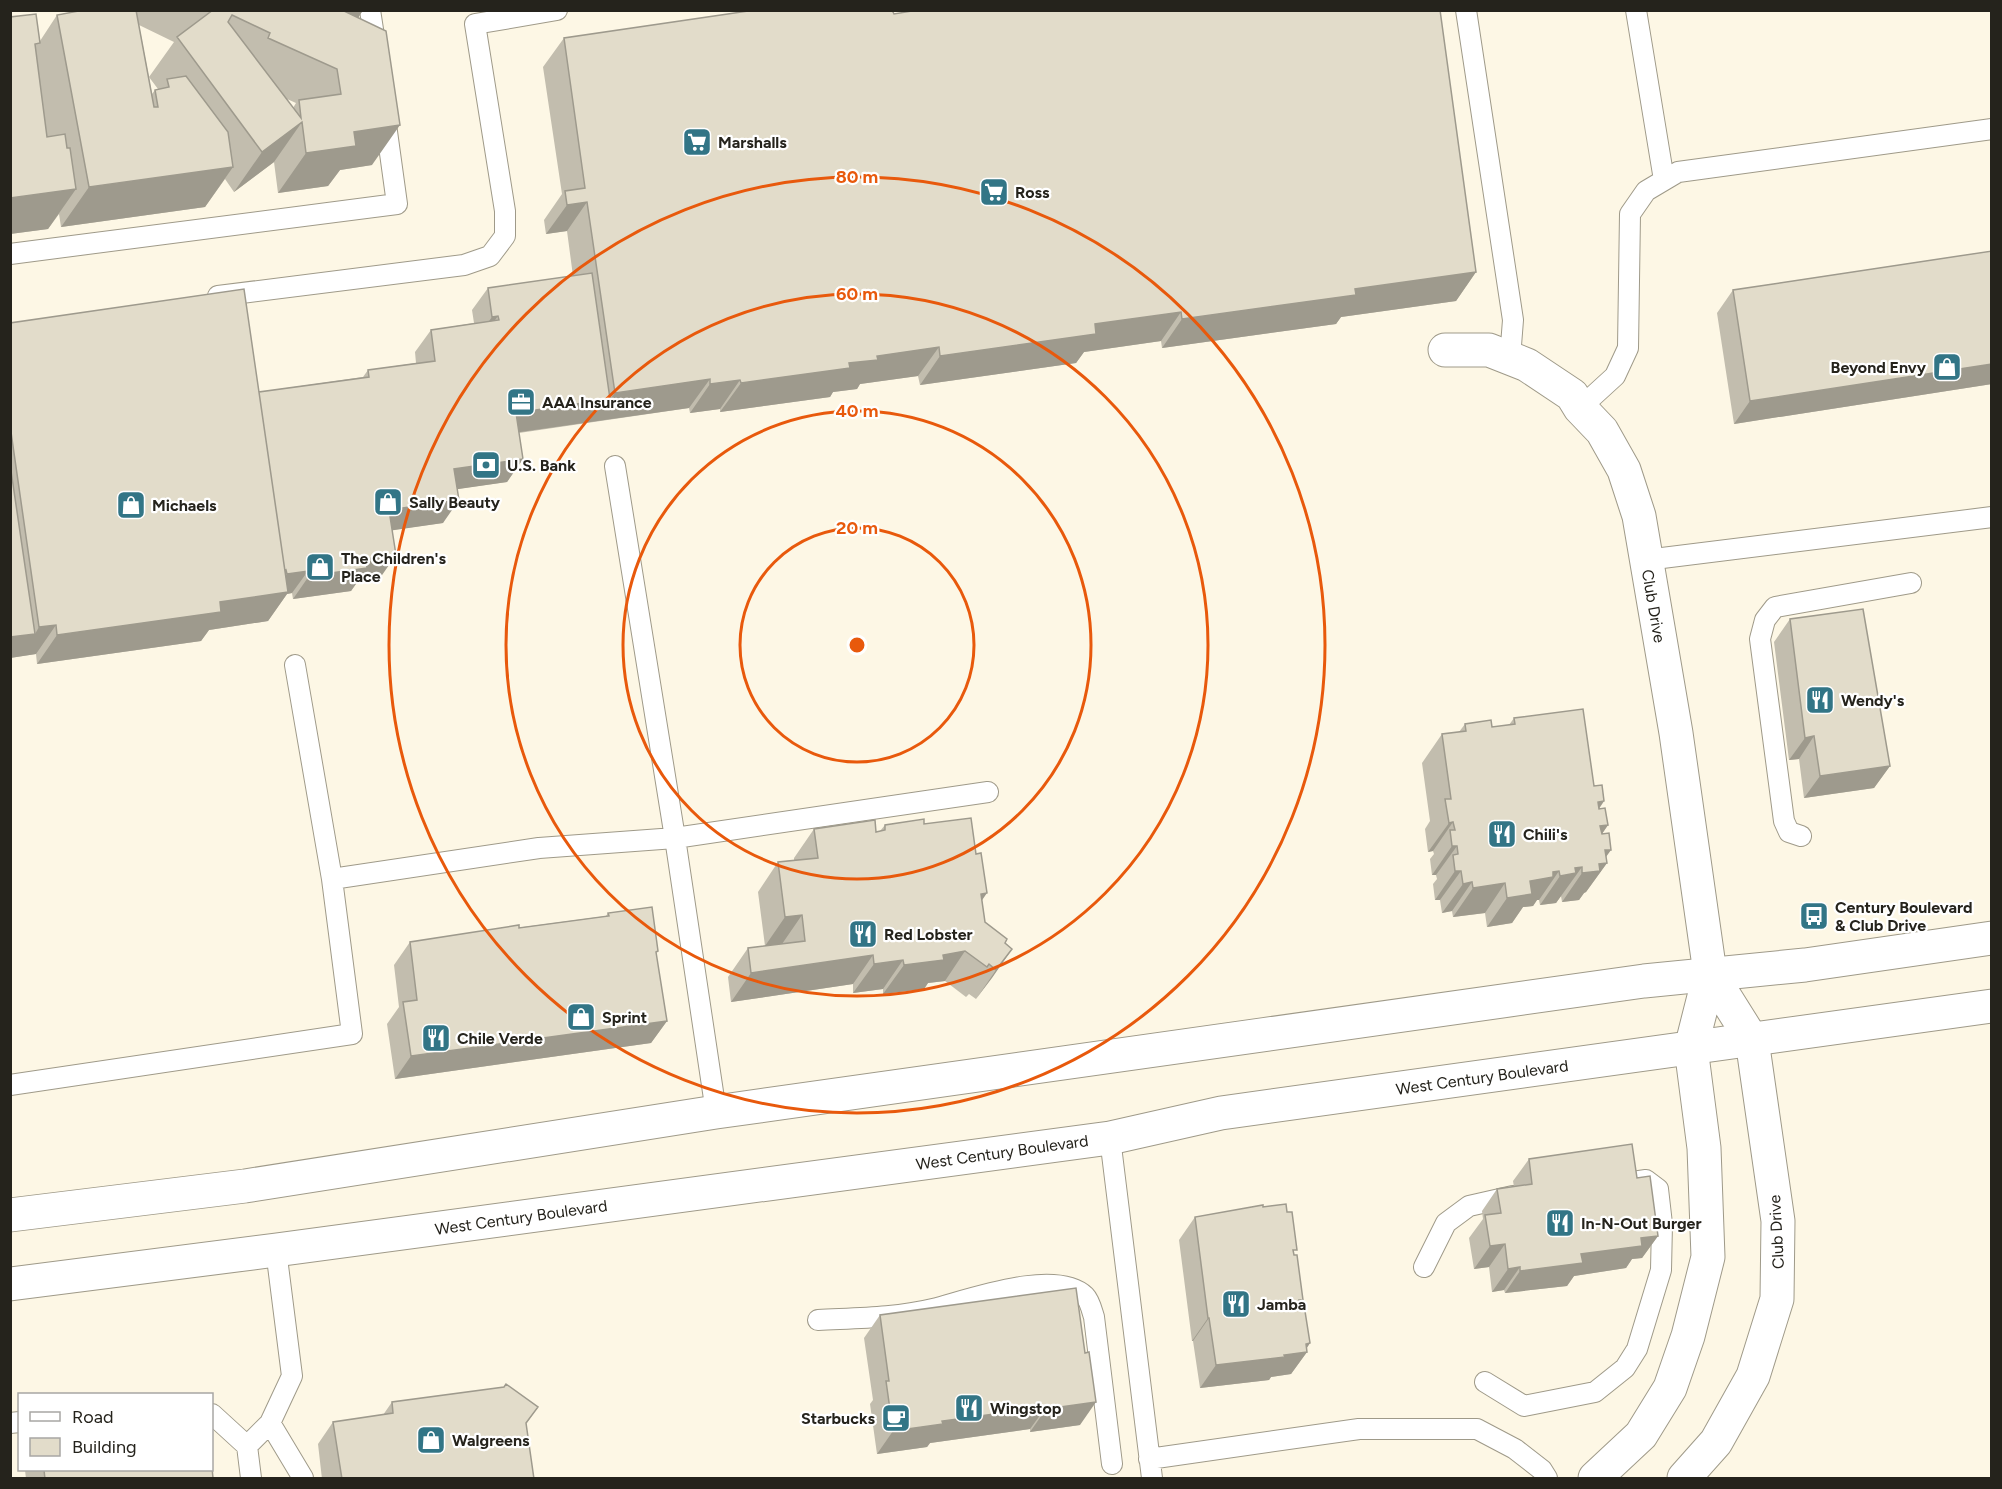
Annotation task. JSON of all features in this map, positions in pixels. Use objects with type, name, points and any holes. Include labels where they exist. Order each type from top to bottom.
[{"type":"main road","name":"Club Drive","points":[[1445,350],[1489,350],[1527,364],[1572,395],[1580,408],[1602,431],[1624,470],[1639,516],[1677,733],[1710,973],[1691,1048],[1704,1148],[1708,1257],[1688,1336],[1670,1388],[1641,1435],[1595,1479]]},
{"type":"main road","points":[[10,1215],[245,1186],[716,1112],[1710,973],[1805,965],[1992,938]]},
{"type":"main road","name":"Club Drive","points":[[1684,1479],[1716,1442],[1753,1376],[1777,1299],[1778,1221],[1752,1040],[1710,973]]},
{"type":"main road","name":"West Century Boulevard","points":[[10,1284],[1110,1138],[1221,1113],[1992,1006]]},
{"type":"lane","points":[[370,10],[378,67]]},
{"type":"lane","points":[[202,298],[464,265],[490,256],[505,236],[505,211],[475,24],[556,10]]},
{"type":"lane","points":[[1466,10],[1512,320],[1510,358]]},
{"type":"lane","points":[[1636,10],[1664,180]]},
{"type":"lane","points":[[10,254],[397,204],[383,101]]},
{"type":"lane","points":[[1580,408],[1615,376],[1628,348],[1630,214],[1646,191],[1678,172],[1992,129]]},
{"type":"lane","points":[[615,466],[675,838],[716,1112]]},
{"type":"lane","points":[[1646,560],[1992,517]]},
{"type":"lane","points":[[1801,836],[1789,832],[1785,821],[1760,639],[1765,620],[1775,607],[1911,583]]},
{"type":"lane","points":[[10,1085],[352,1034],[332,879],[295,665]]},
{"type":"lane","points":[[332,879],[538,848],[675,838],[988,792]]},
{"type":"lane","points":[[1110,1138],[1151,1469],[1359,1429],[1477,1429],[1515,1449],[1542,1470],[1547,1479]]},
{"type":"lane","points":[[1485,1382],[1524,1406],[1596,1392],[1625,1368],[1637,1349],[1661,1270],[1662,1224],[1658,1189],[1647,1180],[1607,1185]]},
{"type":"lane","points":[[1424,1267],[1446,1223],[1469,1206],[1526,1195]]},
{"type":"lane","points":[[247,1446],[270,1423],[292,1376],[276,1250]]},
{"type":"lane","points":[[818,1320],[866,1318],[932,1309],[1030,1285],[1077,1290],[1087,1298],[1094,1317],[1112,1464]]},
{"type":"lane","points":[[213,1415],[247,1446],[251,1479]]},
{"type":"lane","points":[[270,1423],[303,1479]]},
{"type":"building","points":[[84,10],[136,10],[154,107],[158,107],[155,90],[169,87],[167,79],[186,76],[228,132],[233,167],[89,187],[57,15]]},
{"type":"building","points":[[213,10],[342,10],[386,31],[400,125],[354,132],[356,146],[306,153],[302,122],[262,152],[177,37]],"holes":[[[232,15],[270,33],[268,38],[337,69],[341,94],[299,100],[301,118],[228,22]]]},
{"type":"building","points":[[755,10],[892,10],[894,14],[918,10],[1440,10],[1476,272],[1355,289],[1356,295],[1182,319],[1181,312],[1095,324],[1096,334],[940,356],[939,347],[877,356],[878,360],[849,363],[850,368],[741,383],[740,380],[710,384],[710,379],[615,393],[587,202],[567,205],[565,191],[585,188],[564,38]]},
{"type":"building","points":[[36,14],[40,43],[35,44],[47,137],[65,134],[67,148],[70,148],[76,189],[10,198],[10,17]]},
{"type":"building","points":[[1992,251],[1992,364],[1750,401],[1733,290]]},
{"type":"building","points":[[592,273],[610,399],[516,413],[523,459],[454,469],[459,500],[389,510],[396,555],[366,559],[367,568],[309,576],[308,571],[287,574],[259,392],[369,377],[368,370],[435,361],[431,330],[499,320],[498,316],[492,317],[488,288]]},
{"type":"building","name":"Michaels","points":[[244,289],[288,592],[220,602],[221,612],[57,635],[56,625],[39,627],[10,425],[10,323]]},
{"type":"building","points":[[10,464],[35,634],[10,637]]},
{"type":"building","name":"Wendy's","points":[[1863,609],[1890,766],[1820,776],[1814,736],[1805,738],[1790,619]]},
{"type":"building","name":"Chili's","points":[[1583,709],[1594,786],[1602,785],[1604,801],[1598,802],[1599,809],[1605,808],[1608,825],[1600,826],[1602,834],[1609,833],[1611,850],[1605,850],[1607,863],[1599,864],[1600,871],[1582,873],[1582,867],[1575,868],[1576,873],[1560,876],[1559,871],[1553,872],[1553,877],[1530,881],[1532,894],[1507,898],[1505,883],[1473,888],[1472,882],[1463,884],[1461,871],[1455,871],[1453,855],[1458,854],[1457,846],[1452,846],[1450,830],[1455,830],[1453,822],[1449,823],[1445,799],[1451,799],[1442,734],[1466,731],[1465,724],[1491,720],[1492,727],[1515,724],[1514,718]]},
{"type":"building","name":"Red Lobster","points":[[971,818],[976,854],[981,853],[987,893],[981,894],[985,922],[1007,939],[1005,943],[1012,949],[996,970],[989,964],[987,967],[965,951],[943,955],[944,960],[904,965],[903,960],[874,964],[873,955],[751,973],[748,948],[805,941],[802,915],[785,917],[778,862],[818,858],[814,829],[875,820],[876,832],[885,830],[885,825],[924,819],[924,824]]},
{"type":"building","points":[[652,907],[658,951],[656,952],[667,1021],[411,1056],[403,1002],[417,1000],[410,942],[519,925],[519,928],[609,916],[608,913]]},
{"type":"building","name":"In-N-Out Burger","points":[[1632,1144],[1637,1178],[1650,1176],[1658,1236],[1641,1238],[1642,1246],[1581,1254],[1583,1263],[1520,1271],[1520,1267],[1508,1269],[1505,1244],[1490,1246],[1485,1215],[1501,1213],[1497,1189],[1532,1184],[1529,1159]]},
{"type":"building","name":"Jamba","points":[[1286,1204],[1287,1212],[1292,1212],[1297,1250],[1293,1250],[1294,1255],[1297,1255],[1303,1300],[1299,1300],[1300,1305],[1304,1305],[1310,1343],[1306,1344],[1307,1352],[1284,1355],[1285,1357],[1216,1365],[1195,1217],[1263,1205],[1263,1207]]},
{"type":"building","points":[[1076,1288],[1085,1353],[1089,1352],[1096,1402],[942,1421],[943,1424],[893,1431],[880,1315]]},
{"type":"building","name":"Walgreens","points":[[506,1384],[538,1407],[526,1423],[534,1479],[342,1479],[333,1422],[393,1413],[392,1402],[504,1387]]},
{"type":"building","points":[[44,1471],[212,1471],[213,1478],[209,1479],[45,1479]]},
{"type":"place","name":"Marshalls","points":[[697,142]]},
{"type":"place","name":"Ross","points":[[994,192]]},
{"type":"place","name":"Beyond Envy","points":[[1947,367]]},
{"type":"place","name":"AAA Insurance","points":[[521,402]]},
{"type":"place","name":"U.S. Bank","points":[[486,465]]},
{"type":"place","name":"Sally Beauty","points":[[388,502]]},
{"type":"place","name":"Michaels","points":[[131,505]]},
{"type":"place","name":"The Children's Place","points":[[320,567]]},
{"type":"place","name":"Wendy's","points":[[1820,700]]},
{"type":"place","name":"Chili's","points":[[1502,834]]},
{"type":"place","name":"Century Boulevard & Club Drive","points":[[1814,916]]},
{"type":"place","name":"Red Lobster","points":[[863,934]]},
{"type":"place","name":"Sprint","points":[[581,1017]]},
{"type":"place","name":"Chile Verde","points":[[436,1038]]},
{"type":"place","name":"In-N-Out Burger","points":[[1560,1223]]},
{"type":"place","name":"Jamba","points":[[1236,1304]]},
{"type":"place","name":"Wingstop","points":[[969,1408]]},
{"type":"place","name":"Starbucks","points":[[896,1418]]},
{"type":"place","name":"Walgreens","points":[[431,1440]]}]
